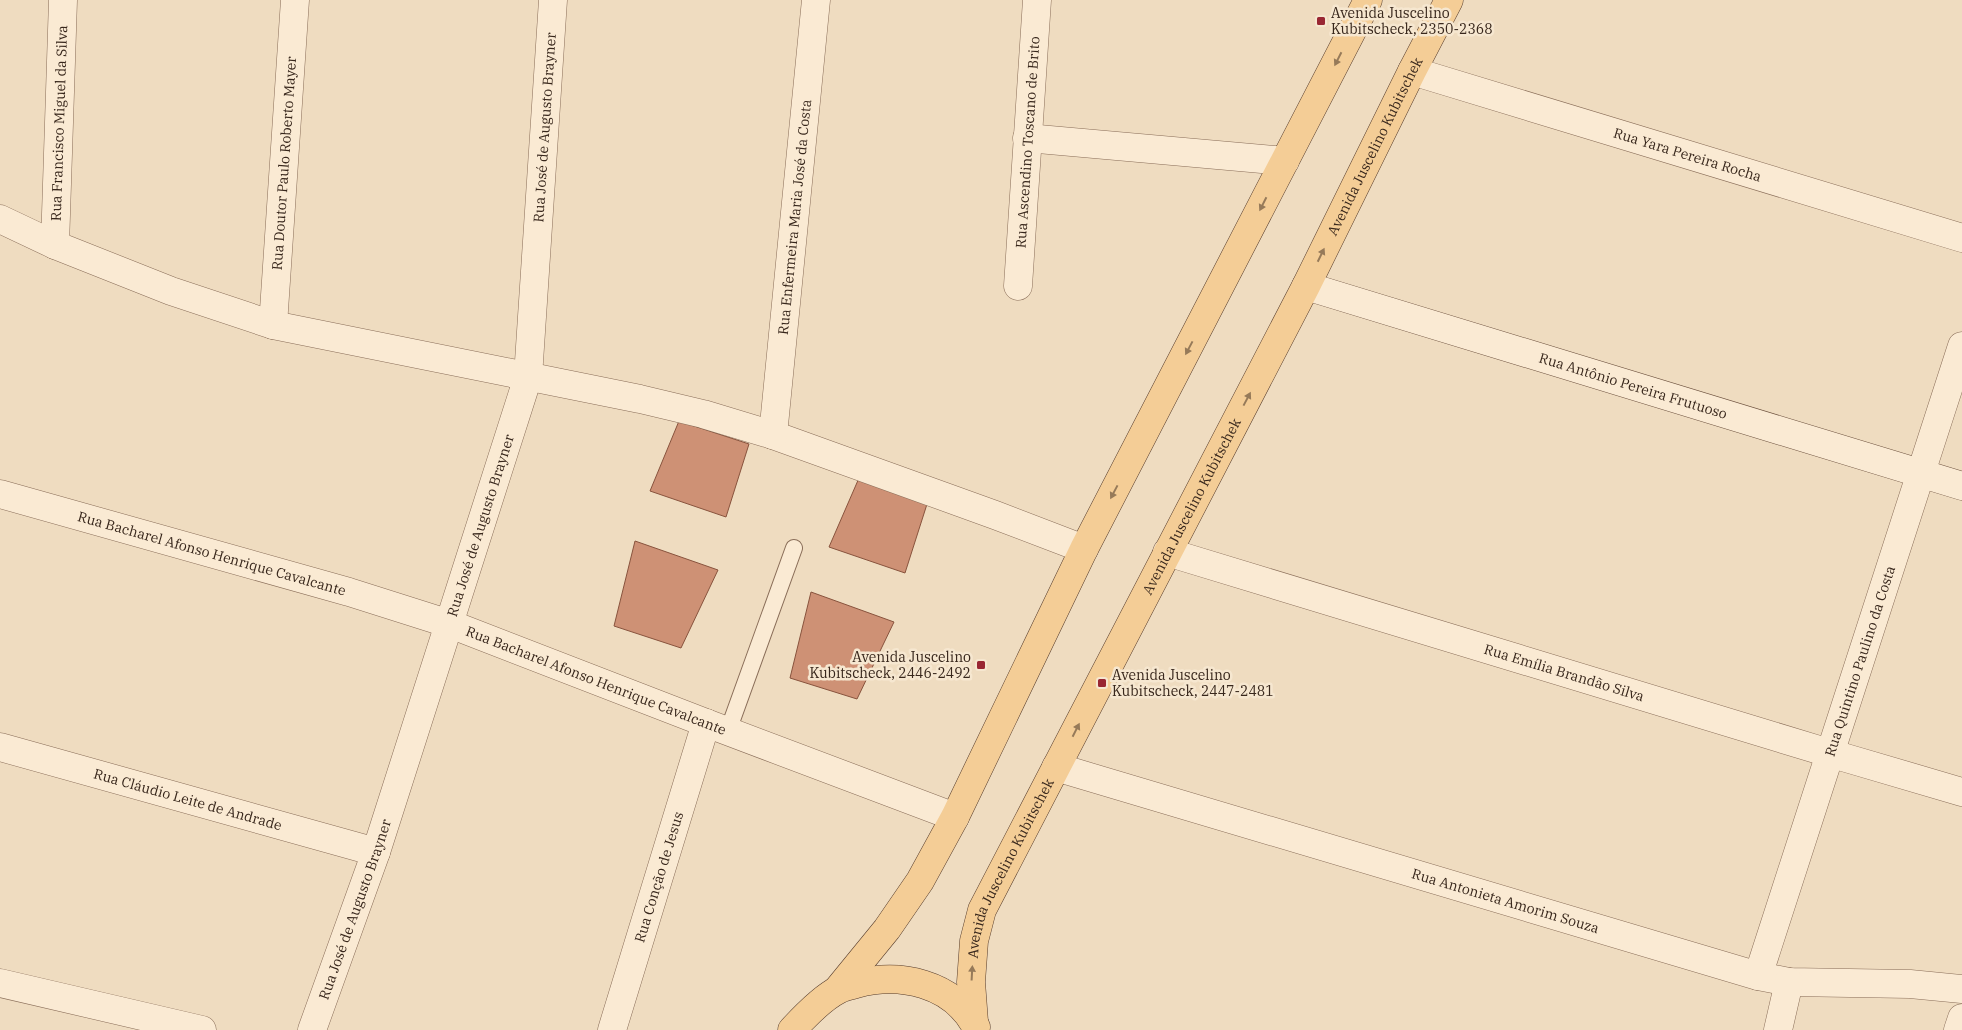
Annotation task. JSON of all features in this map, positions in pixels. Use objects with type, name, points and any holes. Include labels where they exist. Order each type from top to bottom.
[{"type":"main road","points":[[792,1030],[804,1017],[838,989],[887,929],[920,881],[955,817],[1084,549],[1368,0]]},
{"type":"main road","name":"Avenida Juscelino Kubitschek","points":[[976,1026],[971,982],[974,941],[982,910],[1306,286],[1449,0]]},
{"type":"main road","points":[[838,989],[868,981],[895,978],[925,983],[952,998],[976,1026]]},
{"type":"street","name":"Rua Francisco Miguel da Silva","points":[[55,245],[63,0]]},
{"type":"street","name":"Rua Doutor Paulo Roberto Mayer","points":[[273,325],[295,0]]},
{"type":"street","name":"Rua José de Augusto Brayner","points":[[312,1030],[376,852],[528,377],[553,0]]},
{"type":"street","name":"Rua Enfermeira Maria José da Costa","points":[[773,435],[816,0]]},
{"type":"street","name":"Rua Ascendino Toscano de Brito","points":[[1018,286],[1037,0]]},
{"type":"street","name":"Rua Yara Pereira Rocha","points":[[1412,71],[1962,238]]},
{"type":"street","points":[[1027,138],[1285,161]]},
{"type":"street","points":[[0,219],[55,245],[171,291],[273,325],[649,401],[703,414],[773,435],[1084,549]]},
{"type":"street","name":"Rua Antônio Pereira Frutuoso","points":[[1306,286],[1962,486]]},
{"type":"street","name":"Rua Quintino Paulino da Costa","points":[[1758,976],[1962,346]]},
{"type":"street","name":"Rua Bacharel Afonso Henrique Cavalcante","points":[[0,494],[349,592],[450,624],[955,817]]},
{"type":"street","name":"Rua Emília Brandão Silva","points":[[1167,552],[1962,792]]},
{"type":"street","name":"Rua Conção de Jesus","points":[[612,1030],[717,727]]},
{"type":"street","name":"Rua Cláudio Leite de Andrade","points":[[0,747],[376,852]]},
{"type":"street","name":"Rua Antonieta Amorim Souza","points":[[1056,767],[1758,976],[1789,982],[1910,984],[1962,989]]},
{"type":"street","points":[[1778,1030],[1789,982]]},
{"type":"street","points":[[0,983],[202,1030]]},
{"type":"street","points":[[1958,1030],[1962,1018]]},
{"type":"lane","points":[[717,727],[794,548]]},
{"type":"building","points":[[679,421],[749,444],[726,517],[650,491]]},
{"type":"building","points":[[859,478],[928,501],[905,573],[829,547]]},
{"type":"building","points":[[635,541],[718,570],[681,648],[614,626]]},
{"type":"building","points":[[811,592],[894,622],[857,699],[790,678]]},
{"type":"place","name":"Avenida Juscelino Kubitscheck, 2350-2368","points":[[1321,21]]},
{"type":"place","name":"Avenida Juscelino Kubitscheck, 2446-2492","points":[[981,665]]},
{"type":"place","name":"Avenida Juscelino Kubitscheck, 2447-2481","points":[[1102,683]]}]
